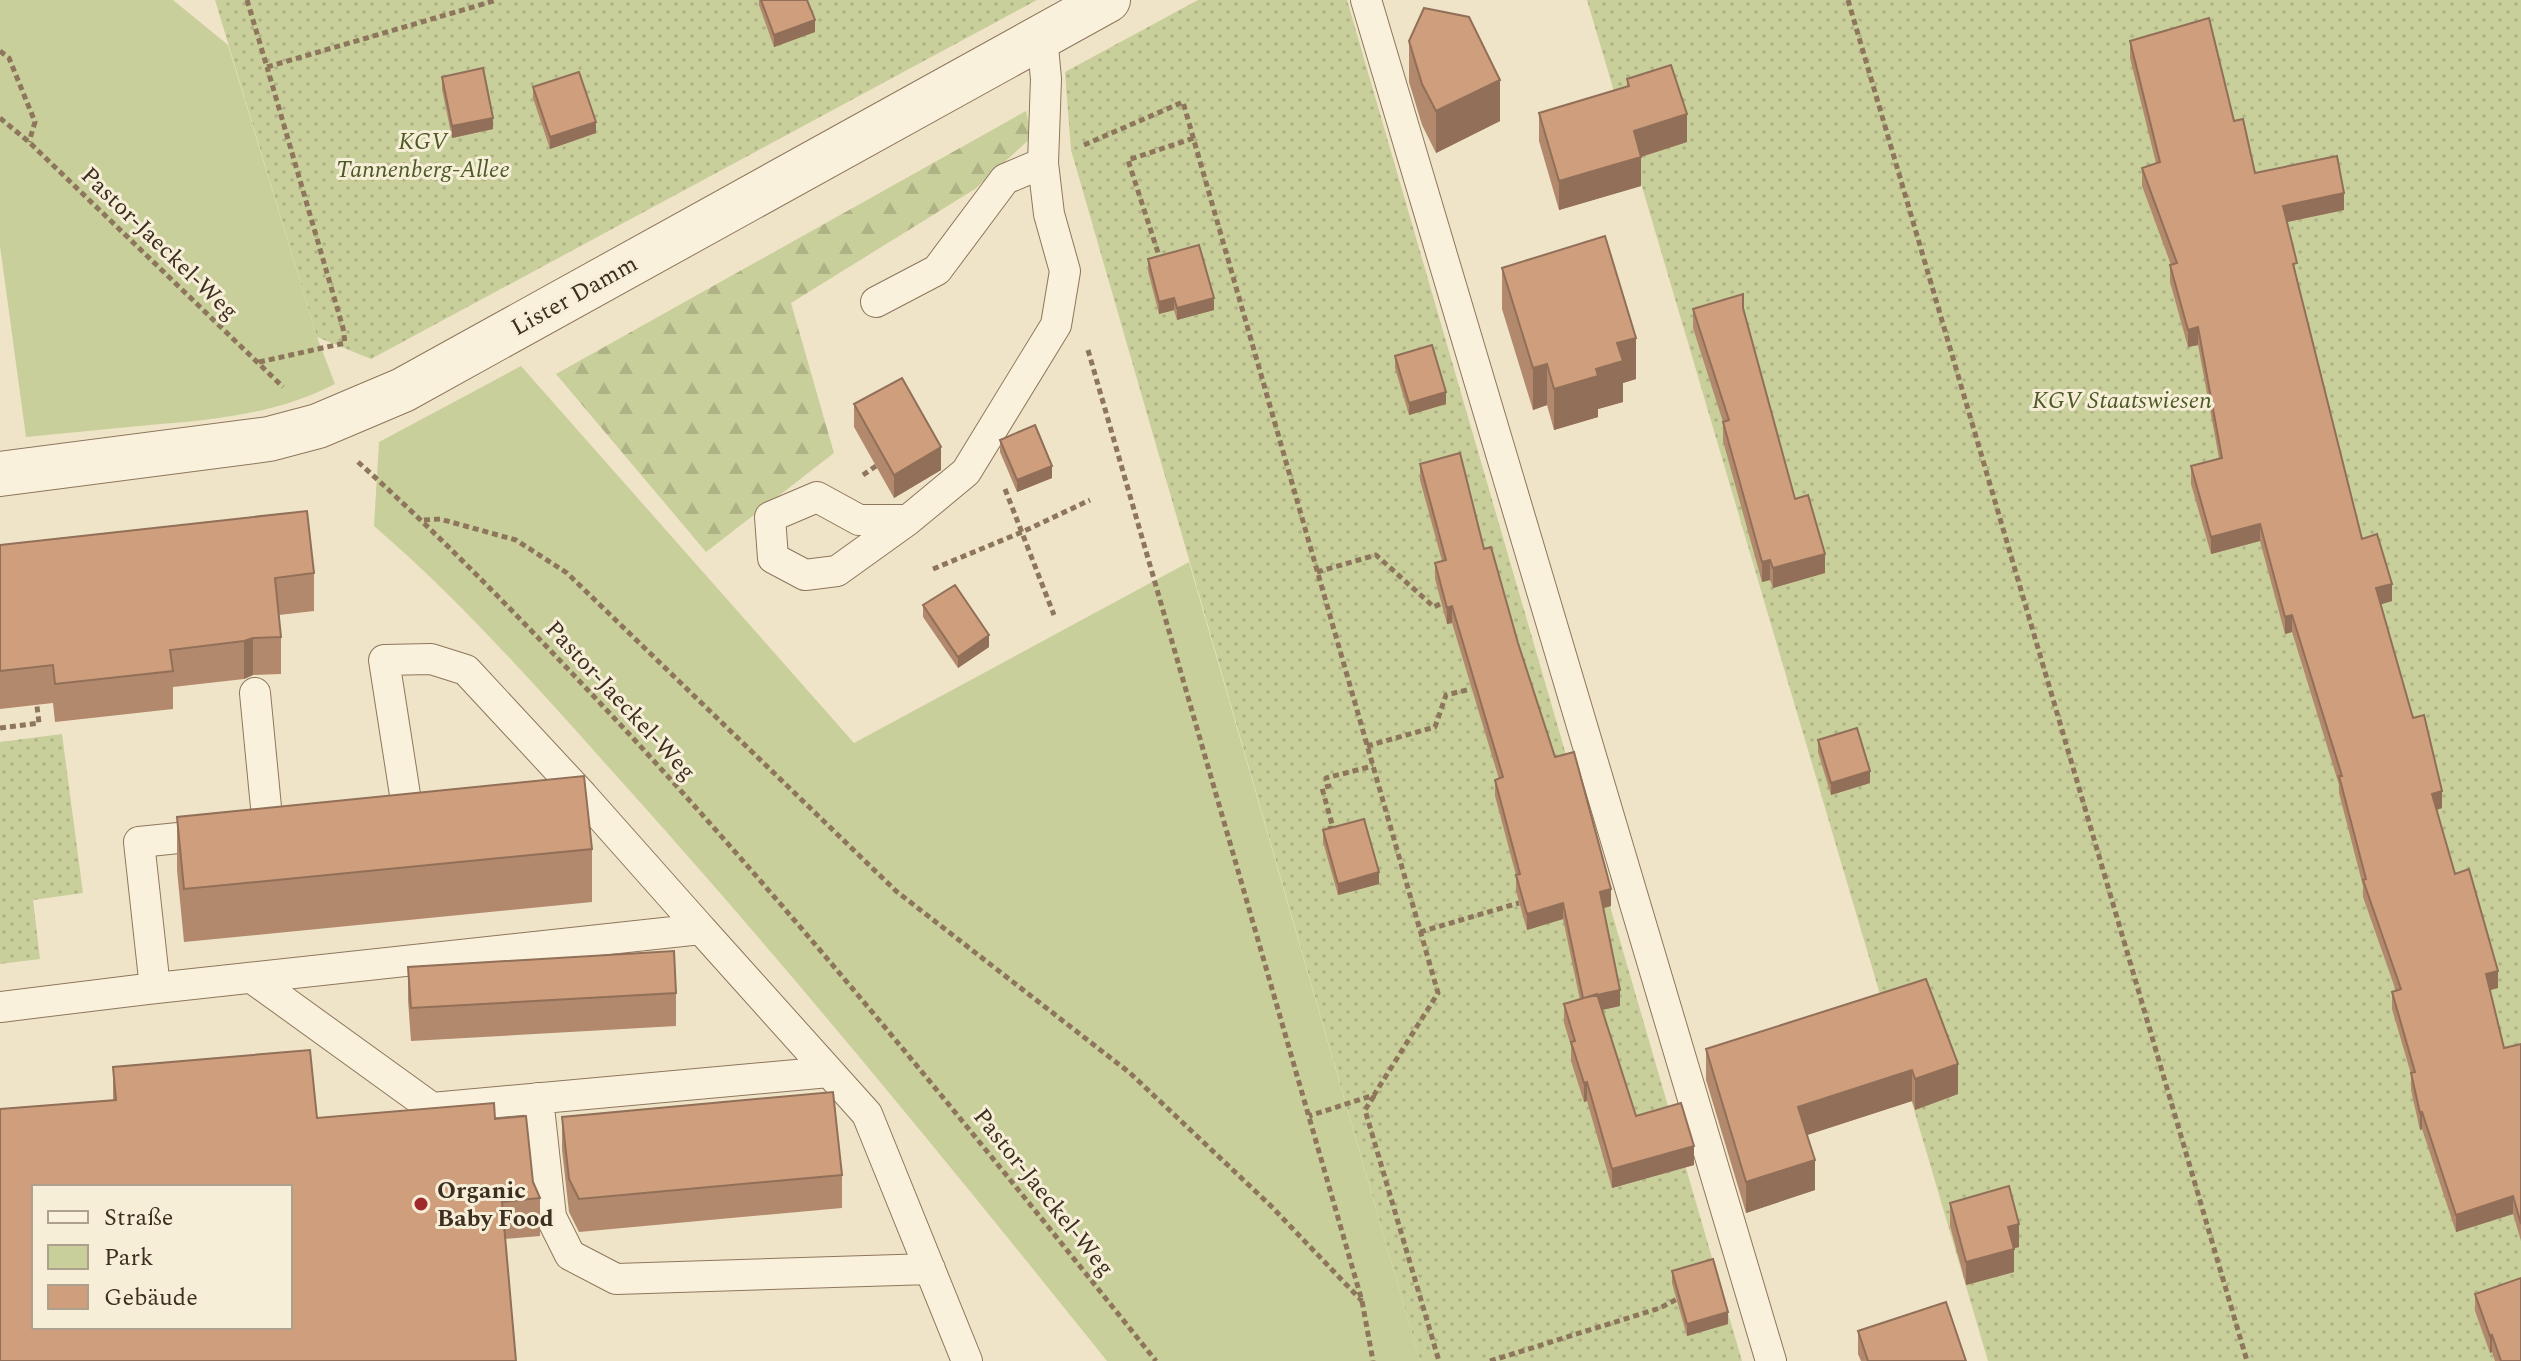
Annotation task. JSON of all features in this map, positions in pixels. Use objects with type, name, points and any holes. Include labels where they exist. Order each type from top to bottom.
[{"type":"street","name":"Lister Damm","points":[[0,474],[269,439],[318,426],[403,390],[1108,0]]},
{"type":"lane","points":[[1366,0],[1771,1361]]},
{"type":"lane","points":[[908,520],[966,472],[1056,325],[1065,271],[1049,214],[1043,163],[1046,79],[1042,36]]},
{"type":"lane","points":[[876,302],[937,270],[1005,179],[1043,163]]},
{"type":"lane","points":[[408,814],[384,660],[431,659],[466,670],[867,1114],[967,1361]]},
{"type":"lane","points":[[255,693],[268,828]]},
{"type":"lane","points":[[519,802],[582,795]]},
{"type":"lane","points":[[377,817],[439,810]]},
{"type":"lane","points":[[155,988],[139,842],[299,825]]},
{"type":"lane","points":[[0,1007],[701,929]]},
{"type":"lane","points":[[252,978],[432,1108],[829,1072]]},
{"type":"lane","points":[[538,1098],[551,1217],[570,1255],[616,1279],[930,1269]]},
{"type":"path","points":[[247,0],[345,343],[258,362]]},
{"type":"path","points":[[267,67],[497,0]]},
{"type":"path","points":[[1848,0],[2247,1361]]},
{"type":"path","points":[[0,51],[9,58],[35,122],[29,142]]},
{"type":"path","points":[[1043,163],[1183,102],[1438,993],[1365,1110],[1439,1361]]},
{"type":"path","name":"Pastor-Jaeckel-Weg","points":[[0,118],[29,142],[258,362],[318,426],[422,520],[559,658],[724,838],[940,1093],[1156,1361]]},
{"type":"path","points":[[1163,267],[1128,160],[1194,138]]},
{"type":"path","points":[[1086,344],[1362,1301],[1373,1361]]},
{"type":"path","points":[[986,439],[1054,615]]},
{"type":"path","points":[[933,569],[1090,500]]},
{"type":"path","points":[[422,520],[440,519],[516,540],[567,573],[896,891],[1130,1073],[1270,1205],[1362,1301]]},
{"type":"path","points":[[1317,572],[1376,555],[1434,607],[1442,603]]},
{"type":"path","points":[[1367,746],[1435,727],[1446,695],[1471,689]]},
{"type":"path","points":[[0,728],[39,723],[35,696]]},
{"type":"path","points":[[1328,841],[1325,829],[1333,828],[1322,788],[1329,786],[1326,778],[1373,766]]},
{"type":"path","points":[[1420,932],[1519,903]]},
{"type":"path","points":[[1309,1116],[1374,1095]]},
{"type":"path","points":[[1490,1361],[1660,1308],[1677,1299]]},
{"type":"green space","points":[[0,0],[173,0],[228,45],[317,337],[335,384],[291,402],[245,414],[26,437],[0,246]]},
{"type":"green space","name":"KGV Tannenberg-Allee","points":[[215,0],[1037,0],[371,359],[317,337]]},
{"type":"green space","points":[[1198,0],[1347,0],[1742,1361],[1420,1361],[1071,150],[1065,72]]},
{"type":"green space","name":"KGV Staatswiesen","points":[[1587,0],[2521,0],[2521,1361],[1988,1361]]},
{"type":"green space","points":[[1026,111],[1032,137],[975,189],[791,303],[834,453],[706,552],[556,374]]},
{"type":"green space","points":[[521,366],[854,743],[1189,562],[1420,1361],[1107,1361],[873,1073],[692,861],[506,654],[442,588],[374,526],[379,442]]},
{"type":"green space","points":[[62,734],[83,893],[33,900],[40,959],[0,964],[0,742]]},
{"type":"building","points":[[761,0],[807,0],[815,20],[774,35]]},
{"type":"building","points":[[1424,8],[1469,17],[1500,80],[1436,111],[1422,84],[1409,41]]},
{"type":"building","points":[[2209,18],[2234,121],[2243,119],[2255,173],[2337,156],[2344,193],[2283,206],[2297,263],[2293,264],[2362,539],[2377,534],[2392,584],[2376,588],[2413,718],[2424,715],[2442,791],[2432,794],[2455,874],[2469,869],[2498,971],[2486,974],[2504,1048],[2521,1044],[2521,1224],[2513,1196],[2456,1215],[2420,1113],[2411,1073],[2415,1072],[2392,992],[2401,989],[2363,880],[2366,879],[2339,776],[2342,776],[2292,615],[2285,617],[2260,524],[2211,537],[2191,466],[2222,458],[2198,327],[2188,330],[2170,265],[2177,263],[2142,168],[2160,162],[2130,41]]},
{"type":"building","points":[[1671,65],[1687,114],[1634,131],[1641,157],[1559,181],[1539,113],[1629,86],[1627,79]]},
{"type":"building","points":[[483,68],[493,118],[452,126],[442,77]]},
{"type":"building","points":[[579,72],[596,122],[550,137],[533,87]]},
{"type":"building","points":[[1605,236],[1636,338],[1617,343],[1623,361],[1596,369],[1598,376],[1554,389],[1547,364],[1533,368],[1502,268]]},
{"type":"building","points":[[1199,245],[1214,298],[1177,308],[1174,298],[1159,302],[1148,259]]},
{"type":"building","points":[[1743,294],[1743,308],[1795,499],[1808,495],[1825,554],[1773,568],[1770,560],[1762,562],[1723,422],[1729,420],[1693,309]]},
{"type":"building","points":[[1432,345],[1446,392],[1409,403],[1395,356]]},
{"type":"building","points":[[902,378],[941,447],[894,475],[854,404]]},
{"type":"building","points":[[1035,425],[1052,466],[1017,480],[1000,440]]},
{"type":"building","points":[[1460,453],[1484,549],[1491,547],[1555,757],[1574,752],[1611,889],[1600,892],[1620,990],[1583,998],[1563,903],[1527,914],[1516,875],[1520,874],[1495,780],[1503,777],[1452,606],[1447,608],[1435,563],[1446,560],[1420,464]]},
{"type":"building","points":[[307,511],[314,573],[275,578],[281,637],[170,650],[173,671],[55,684],[53,665],[0,671],[0,545]]},
{"type":"building","points":[[955,585],[989,635],[958,657],[923,605]]},
{"type":"building","points":[[1857,728],[1870,771],[1831,783],[1818,740]]},
{"type":"building","points":[[584,776],[592,849],[184,889],[177,817]]},
{"type":"building","points":[[1364,819],[1379,872],[1338,884],[1323,830]]},
{"type":"building","points":[[674,951],[676,993],[411,1008],[408,967]]},
{"type":"building","points":[[1926,979],[1958,1064],[1915,1079],[1912,1070],[1798,1107],[1815,1160],[1746,1182],[1706,1049]]},
{"type":"building","points":[[1597,994],[1636,1116],[1681,1103],[1694,1146],[1612,1169],[1587,1082],[1584,1083],[1571,1042],[1575,1041],[1564,1004]]},
{"type":"building","points":[[310,1050],[317,1118],[494,1103],[495,1119],[526,1116],[533,1182],[540,1198],[502,1202],[516,1361],[0,1361],[0,1109],[116,1100],[113,1067]]},
{"type":"building","points":[[833,1092],[842,1175],[579,1199],[569,1179],[562,1117]]},
{"type":"building","points":[[2009,1186],[2019,1224],[2008,1227],[2014,1249],[1966,1262],[1950,1203]]},
{"type":"building","points":[[1713,1259],[1728,1312],[1687,1324],[1672,1271]]},
{"type":"building","points":[[2521,1278],[2521,1361],[2501,1361],[2475,1294]]},
{"type":"building","points":[[1946,1302],[1966,1361],[1868,1361],[1858,1331]]},
{"type":"place","name":"Organic Baby Food","points":[[421,1204]]}]
